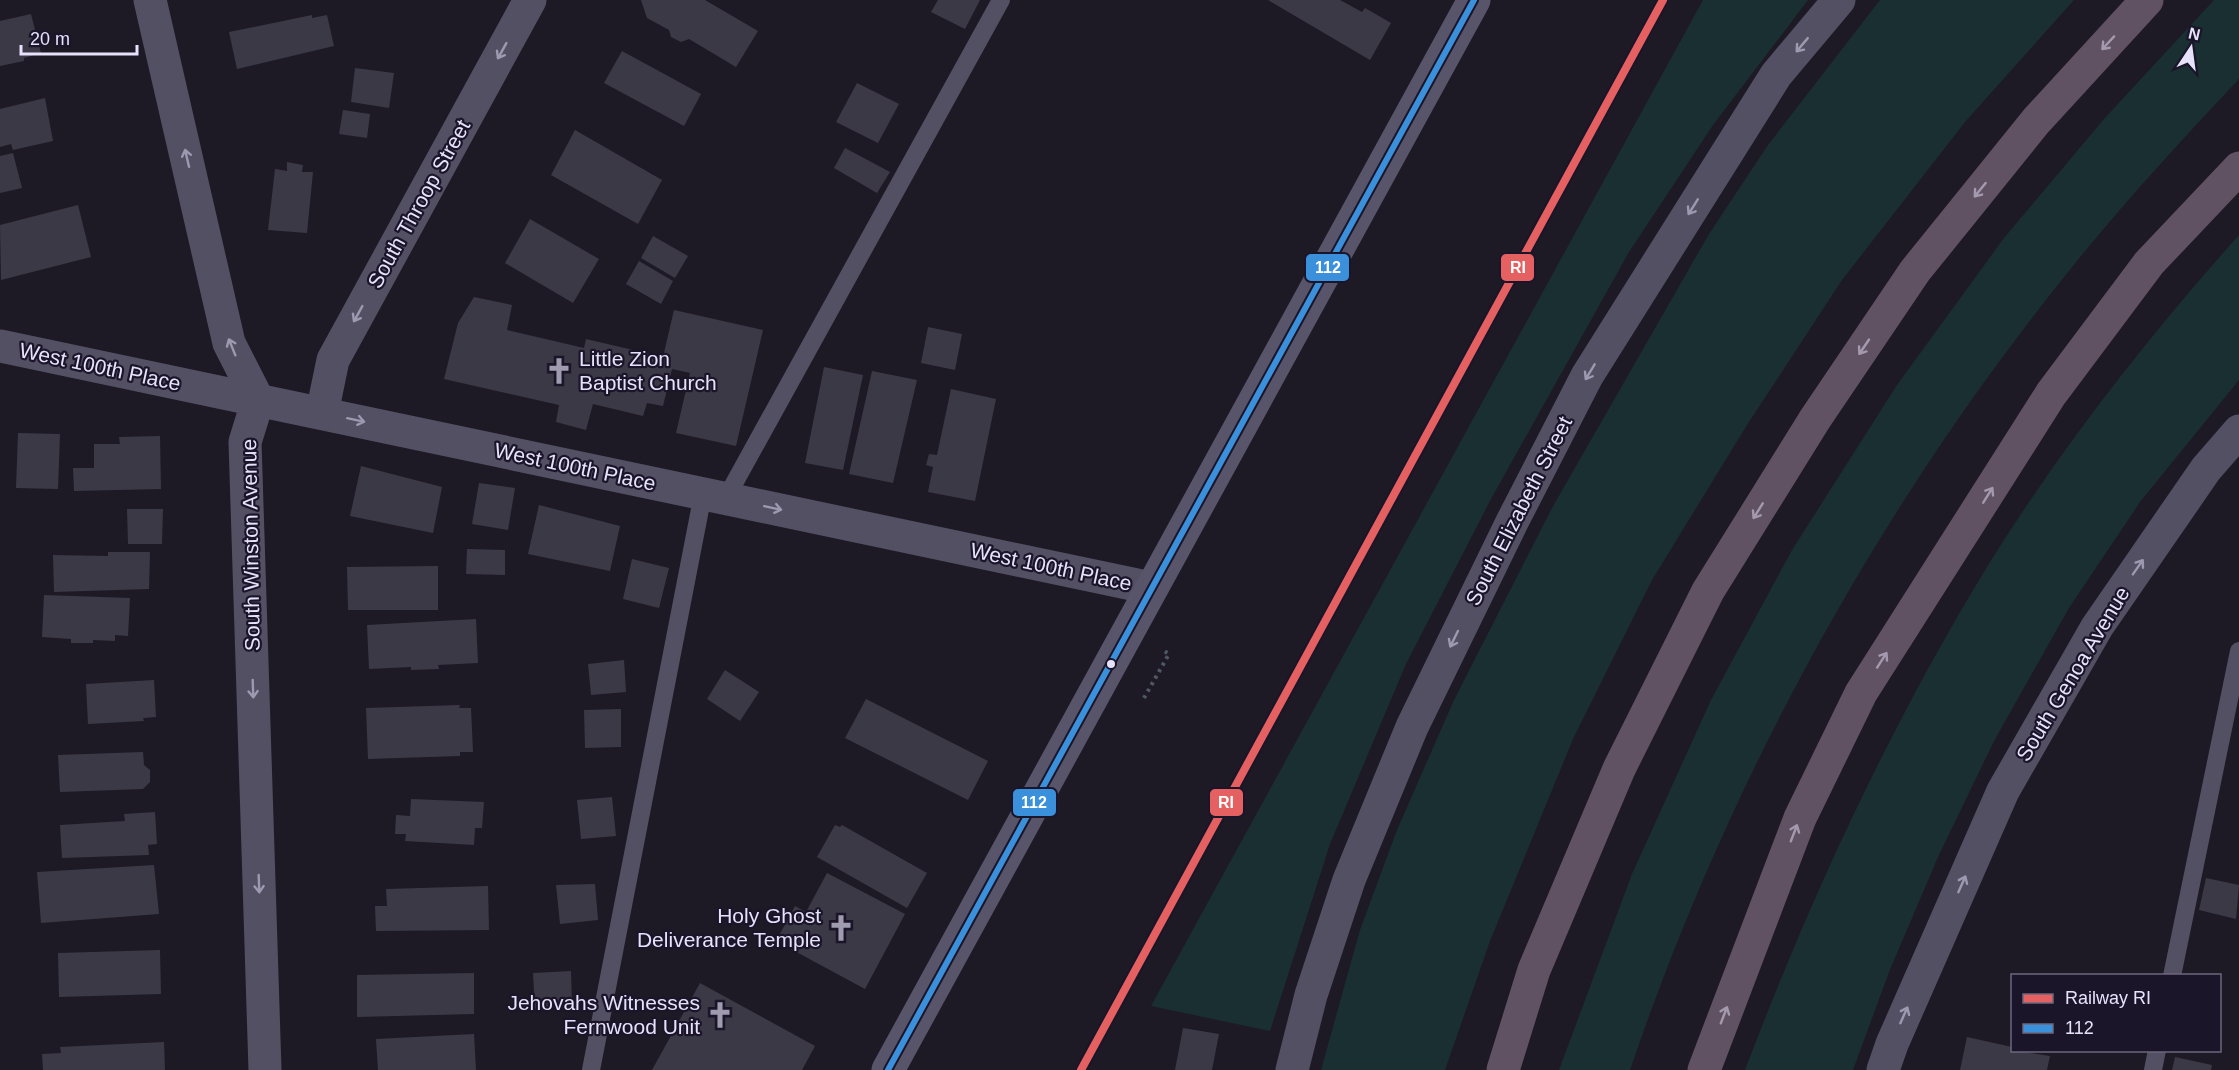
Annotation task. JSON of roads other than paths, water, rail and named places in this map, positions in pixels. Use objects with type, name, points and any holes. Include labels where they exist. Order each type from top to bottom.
[{"type":"highway","points":[[1503,1070],[1534,970],[1619,769],[1708,591],[1815,419],[1915,271],[2036,121],[2147,0]]},
{"type":"highway","points":[[1704,1070],[1800,818],[1860,693],[2051,394],[2149,263],[2239,168]]},
{"type":"main road","points":[[888,1070],[1474,0]]},
{"type":"street","points":[[150,0],[230,343],[258,400]]},
{"type":"street","name":"South Throop Street","points":[[322,413],[333,360],[530,0]]},
{"type":"street","name":"South Elizabeth Street","points":[[1292,1070],[1311,995],[1349,879],[1412,727],[1517,511],[1587,376],[1776,75],[1839,0]]},
{"type":"street","name":"West 100th Place","points":[[0,346],[1151,588]]},
{"type":"street","name":"South Winston Avenue","points":[[258,400],[245,442],[265,1070]]},
{"type":"street","name":"South Genoa Avenue","points":[[1883,1070],[1938,937],[2004,791],[2097,627],[2206,469],[2239,431]]},
{"type":"lane","points":[[591,1070],[715,496],[1001,0]]},
{"type":"lane","points":[[2172,974],[2239,651]]},
{"type":"lane","points":[[2153,1070],[2157,1052]]},
{"type":"rail line","name":"RI","points":[[1081,1070],[1663,0]]},
{"type":"place","name":"Little Zion Baptist Church","points":[[559,371]]},
{"type":"place","name":"Holy Ghost Deliverance Temple","points":[[841,928]]},
{"type":"place","name":"Jehovahs Witnesses Fernwood Unit","points":[[720,1015]]}]
